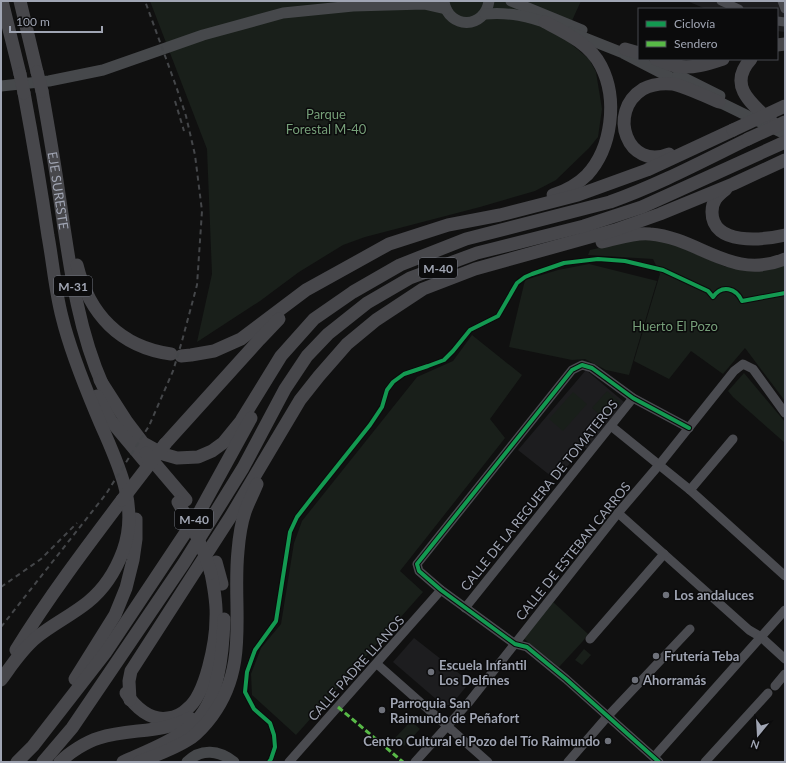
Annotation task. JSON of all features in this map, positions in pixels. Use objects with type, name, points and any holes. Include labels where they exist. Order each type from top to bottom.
[{"type":"highway","name":"EJE SURESTE","points":[[2,1],[24,93],[53,266]]},
{"type":"highway","name":"EJE SURESTE","points":[[20,1],[42,91],[78,312],[87,344],[100,380]]},
{"type":"highway","points":[[500,215],[559,193],[575,185],[586,176],[596,163],[608,132],[610,97],[607,82],[601,66],[581,43],[545,22]]},
{"type":"highway","points":[[625,49],[638,54]]},
{"type":"highway","points":[[659,60],[676,66],[693,66],[709,64],[720,60]]},
{"type":"highway","points":[[750,60],[743,71],[741,80],[743,92],[748,100],[779,122]]},
{"type":"highway","points":[[711,140],[693,145],[661,158],[648,157],[636,150],[629,140],[624,128],[624,115],[628,104],[636,94],[647,87],[659,84],[674,84],[719,102]]},
{"type":"highway","points":[[59,189],[69,222],[74,254],[80,278],[87,296],[96,311],[113,329],[134,344],[147,349],[176,355],[202,354],[214,351],[241,339],[306,290],[345,267],[389,244],[448,225],[500,215],[578,195],[647,170],[785,106]]},
{"type":"highway","name":"M-40","points":[[17,762],[33,746],[106,652],[200,511],[271,382],[297,346],[318,324],[353,292],[400,265],[466,239],[610,202],[629,195],[748,139],[779,122]]},
{"type":"highway","name":"M-40","points":[[43,762],[72,728],[184,563],[243,468],[285,389],[308,356],[328,334],[367,303],[410,278],[476,254],[584,226],[642,207],[785,142]]},
{"type":"highway","points":[[130,700],[129,681],[131,671],[231,516],[300,400],[347,344],[376,320],[423,289],[475,269],[615,230],[660,214],[733,184],[783,161]]},
{"type":"highway","points":[[733,184],[722,192],[713,202],[712,217],[715,225],[721,231],[729,236],[751,239],[773,238],[785,235]]},
{"type":"highway","points":[[475,269],[512,263],[631,235],[649,233],[674,239],[727,262],[740,265],[765,265],[785,259]]},
{"type":"highway","points":[[53,266],[63,291],[79,353],[98,398],[115,426],[182,501]]},
{"type":"highway","name":"M-31","points":[[53,266],[62,318],[74,358],[97,414]]},
{"type":"highway","points":[[1,676],[34,620],[77,560],[165,444],[259,340],[281,318],[330,277]]},
{"type":"highway","points":[[100,380],[127,422],[143,442],[162,454],[177,458],[198,457],[212,451],[223,443],[241,421],[281,356],[314,319],[353,292]]},
{"type":"highway","points":[[100,380],[114,409],[128,432],[201,525],[214,567],[222,582],[224,609],[223,639],[219,675],[213,692],[203,712],[193,724],[165,743],[123,762]]},
{"type":"highway","points":[[1,680],[22,652],[35,638],[52,625],[90,601],[104,587],[123,550],[128,530],[130,509],[124,481],[97,414]]},
{"type":"highway","points":[[33,746],[115,615],[126,588],[133,560],[136,539],[136,516],[132,491],[120,455],[109,431],[97,414]]},
{"type":"highway","points":[[139,762],[181,744],[192,737],[204,726],[219,706],[228,685],[237,648],[237,558],[244,513],[266,462],[284,427]]},
{"type":"highway","points":[[167,588],[144,635],[129,659],[124,670],[123,682],[125,692],[130,700],[143,712],[157,718],[174,716],[188,709],[198,695],[205,680],[212,652],[216,619],[214,567]]},
{"type":"highway","points":[[60,762],[65,757],[99,738],[121,733],[178,725],[193,717],[203,705],[213,682],[221,652]]},
{"type":"main road","points":[[5,84],[49,82],[103,70],[203,35],[283,13],[353,6],[424,4],[445,5],[454,19],[466,23],[479,19],[488,7],[489,1]]},
{"type":"main road","points":[[511,1],[553,17],[625,49]]},
{"type":"main road","points":[[484,14],[502,12],[523,15],[623,52],[638,60]]},
{"type":"main road","points":[[638,60],[785,134]]},
{"type":"main road","points":[[648,60],[779,122],[785,129]]},
{"type":"main road","points":[[187,762],[191,758],[209,752],[227,756],[234,762]]},
{"type":"street","points":[[721,1],[737,8]]},
{"type":"street","points":[[782,1],[785,9]]},
{"type":"street","name":"CALLE DE ESTEBAN CARROS","points":[[415,762],[469,702],[618,513],[659,465],[734,371],[743,364],[753,370],[785,412]]},
{"type":"street","name":"CALLE DE LA REGUERA DE TOMATEROS","points":[[441,590],[419,571],[417,564],[572,370],[582,365],[592,368],[633,398],[689,428]]},
{"type":"street","name":"CALLE DE LA REGUERA DE TOMATEROS","points":[[465,608],[633,398]]},
{"type":"street","points":[[611,426],[690,490],[785,576]]},
{"type":"street","points":[[690,490],[733,440]]},
{"type":"street","points":[[618,513],[749,630],[761,637],[785,659]]},
{"type":"street","points":[[590,639],[664,554]]},
{"type":"street","points":[[441,590],[515,644],[527,647],[566,679],[657,760],[785,610]]},
{"type":"street","name":"CALLE PADRE LLANOS","points":[[289,762],[441,590]]},
{"type":"street","points":[[568,762],[607,717],[690,629]]},
{"type":"street","points":[[377,664],[488,762]]},
{"type":"street","points":[[705,762],[785,674]]},
{"type":"shaded area","points":[[687,1],[785,1],[785,32],[778,31],[778,8],[704,8]]},
{"type":"shaded area","points":[[586,370],[624,402],[588,450],[584,446],[556,480],[518,450]]},
{"type":"shaded area","name":"Escuela Infantil Los Delfines","points":[[414,638],[470,682],[451,705],[443,705],[393,662]]},
{"type":"green space","name":"Parque Forestal M-40","points":[[150,1],[581,1],[564,38],[589,59],[596,72],[602,109],[598,137],[589,148],[556,180],[535,191],[365,237],[343,245],[299,272],[260,301],[197,342],[212,274],[207,149]]},
{"type":"green space","name":"Huerto El Pozo","points":[[655,239],[673,244],[726,267],[785,264],[785,401],[745,348],[723,374],[691,351],[669,379],[634,361],[660,274],[653,259],[588,255],[590,250],[634,240]]},
{"type":"green space","points":[[589,264],[657,281],[629,375],[606,370],[585,359],[572,360],[509,347],[525,280],[558,270]]},
{"type":"green space","points":[[472,335],[522,375],[490,419],[505,438],[400,571],[423,592],[296,735],[252,695],[251,674],[261,648],[281,624],[294,543],[302,521],[417,377],[453,361]]},
{"type":"green space","points":[[744,373],[785,422],[785,443],[728,391]]},
{"type":"green space","points":[[607,391],[621,403],[606,420],[592,408]]},
{"type":"green space","points":[[573,392],[587,404],[563,431],[549,419]]},
{"type":"green space","points":[[553,602],[588,634],[559,667],[523,638]]},
{"type":"green space","points":[[584,649],[591,655],[582,665],[575,660]]},
{"type":"green space","points":[[411,721],[420,729],[404,746],[395,738]]},
{"type":"railway","points":[[1,627],[106,494],[149,426],[173,371],[197,285],[202,211],[195,155],[186,116],[145,1]]},
{"type":"railway","points":[[175,101],[184,131]]},
{"type":"railway","points":[[1,587],[41,559],[77,523]]},
{"type":"marked path","points":[[338,707],[403,762]]},
{"type":"cycle path","points":[[269,762],[275,747],[274,735],[270,723],[254,709],[245,692],[247,672],[255,650],[276,621],[290,532],[297,517],[370,425],[382,407],[387,390],[393,382],[404,374],[444,360],[470,330],[498,316],[517,283],[532,274],[564,263],[598,259],[625,261],[663,270],[708,291],[713,297],[720,290],[729,289],[736,293],[742,301],[785,293]]},
{"type":"cycle path","points":[[659,762],[566,679],[527,647],[515,644],[441,590],[419,571],[417,564],[572,370],[582,365],[592,368],[633,398],[689,428]]},
{"type":"place","name":"Los andaluces","points":[[666,595]]},
{"type":"place","name":"Frutería Teba","points":[[656,656]]},
{"type":"place","name":"Escuela Infantil Los Delfines","points":[[431,672]]},
{"type":"place","name":"Ahorramás","points":[[635,680]]},
{"type":"place","name":"Parroquia San Raimundo de Peñafort","points":[[382,710]]},
{"type":"place","name":"Centro Cultural el Pozo del Tío Raimundo","points":[[608,741]]}]
